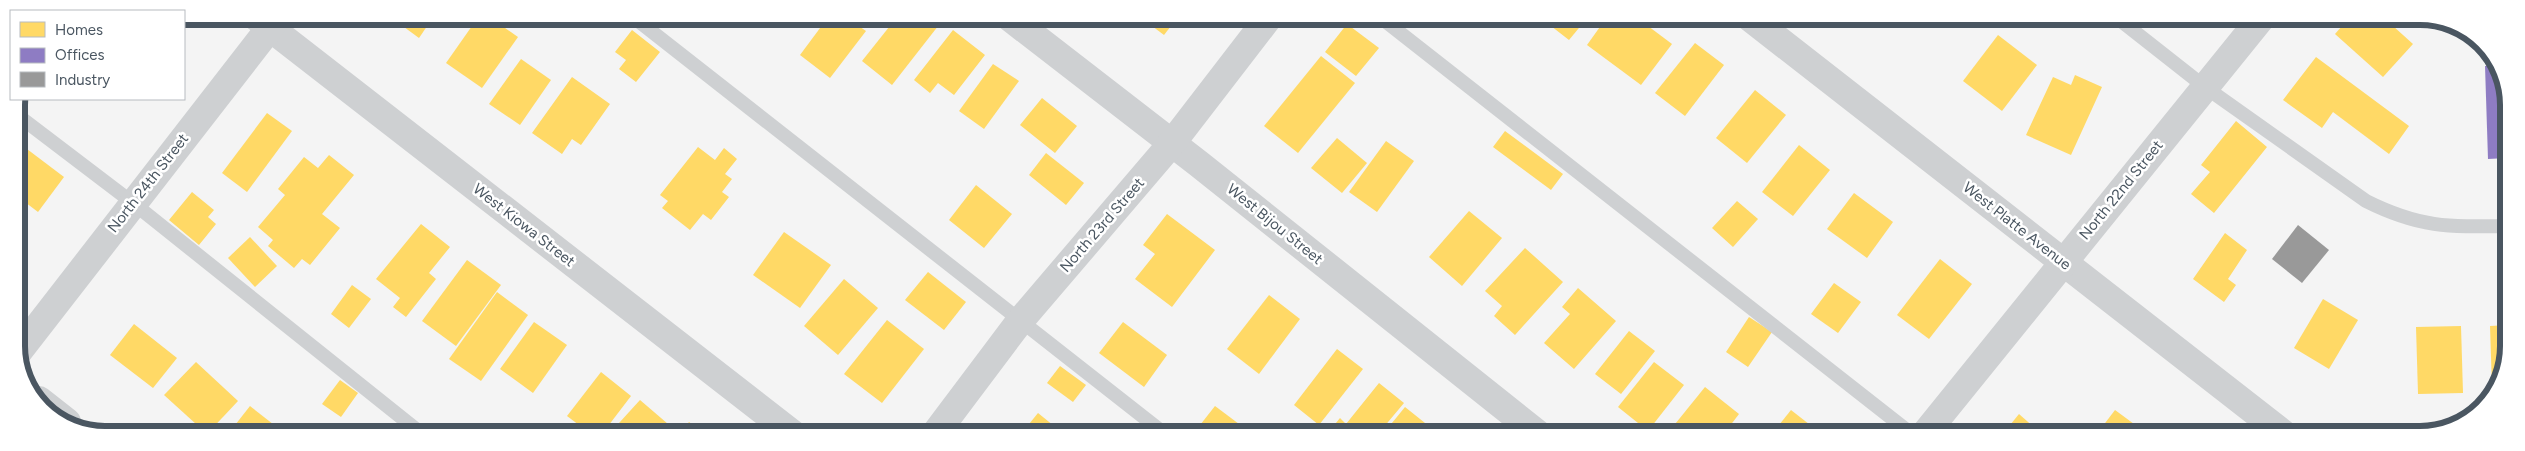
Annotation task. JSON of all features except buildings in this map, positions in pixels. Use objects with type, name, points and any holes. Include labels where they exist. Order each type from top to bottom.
[{"type":"street","name":"North 24th Street","points":[[25,343],[133,203],[263,25]]},
{"type":"street","name":"West Kiowa Street","points":[[273,25],[783,426]]},
{"type":"street","name":"West Bijou Street","points":[[1021,25],[1528,426]]},
{"type":"street","name":"North 23rd Street","points":[[941,426],[1020,321],[1172,143],[1263,25]]},
{"type":"street","name":"West Platte Avenue","points":[[1759,25],[2273,426]]},
{"type":"street","name":"North 22nd Street","points":[[1931,426],[2255,25]]},
{"type":"lane","points":[[643,25],[1154,426]]},
{"type":"lane","points":[[1390,25],[1902,426]]},
{"type":"lane","points":[[2126,25],[2205,87],[2366,201],[2394,215],[2419,223],[2453,227],[2500,226]]},
{"type":"lane","points":[[25,121],[133,203],[412,426]]}]
